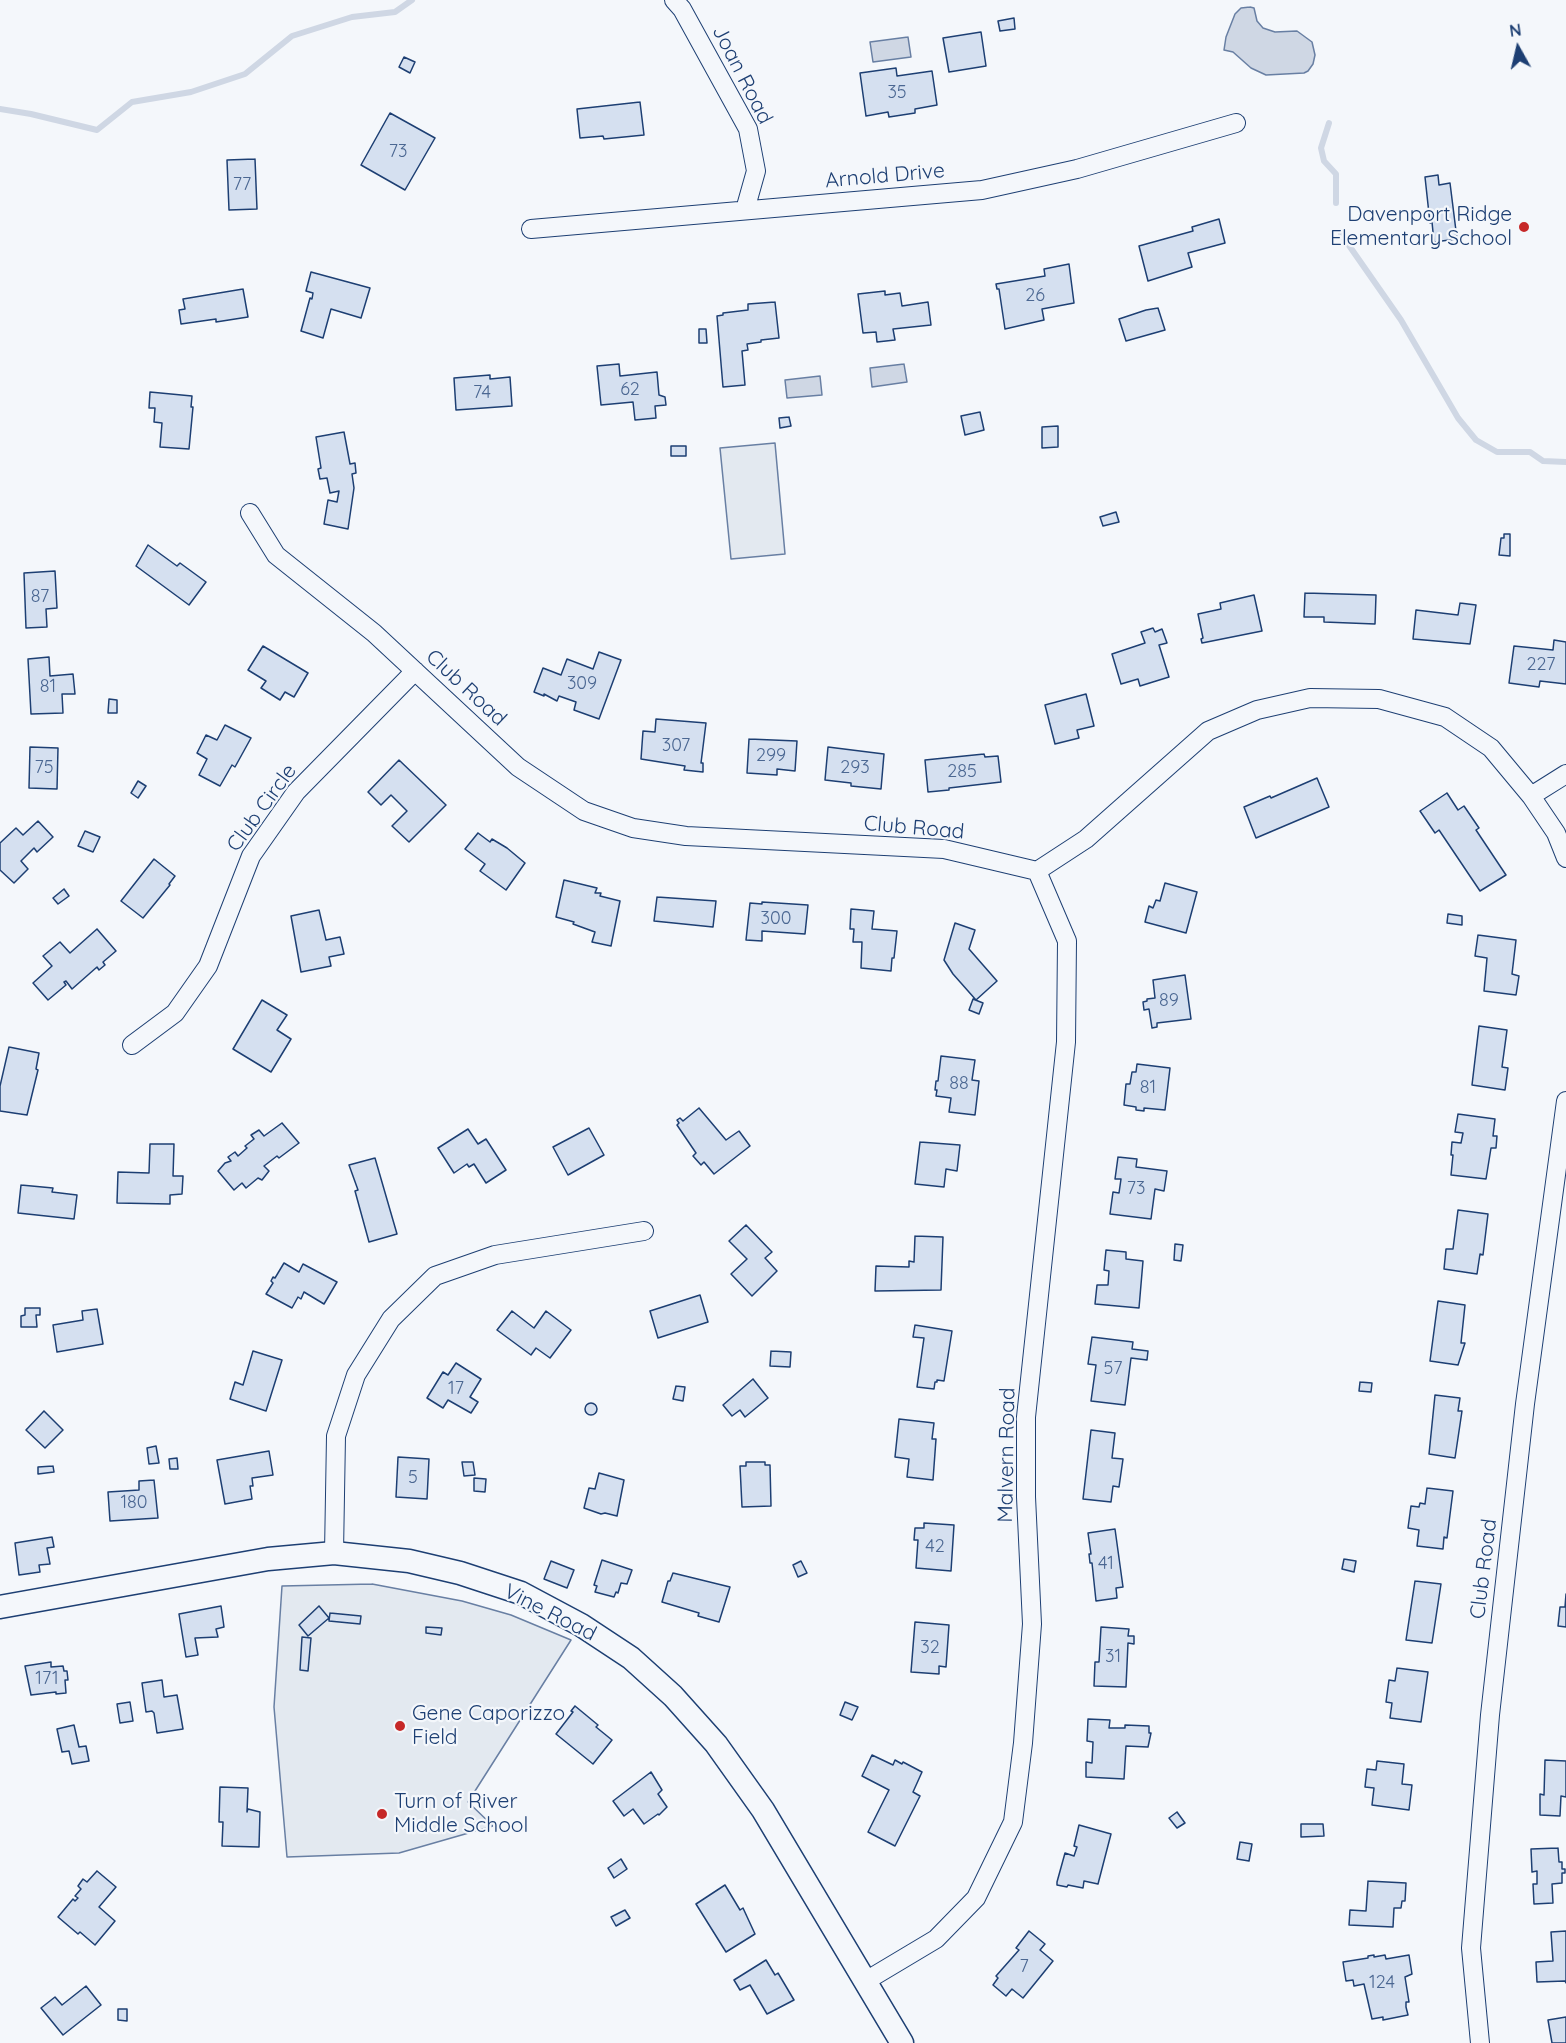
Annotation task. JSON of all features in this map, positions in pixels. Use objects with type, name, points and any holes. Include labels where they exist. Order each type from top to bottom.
[{"type":"street","name":"Joan Road","points":[[674,0],[682,9],[747,129],[756,171],[746,210]]},
{"type":"street","name":"Arnold Drive","points":[[531,229],[982,190],[1077,169],[1236,123]]},
{"type":"street","name":"Club Road","points":[[250,513],[276,555],[374,633],[518,767],[584,811],[633,828],[686,836],[944,849],[1036,871]]},
{"type":"street","name":"Club Circle","points":[[132,1045],[175,1013],[208,966],[251,856],[296,792],[415,672]]},
{"type":"street","points":[[1036,871],[1086,839],[1208,731],[1257,710],[1310,698],[1379,699],[1445,717],[1491,748],[1532,796],[1556,833],[1566,858]]},
{"type":"street","points":[[1532,796],[1566,774]]},
{"type":"street","name":"Malvern Road","points":[[864,1982],[936,1939],[976,1898],[1014,1822],[1023,1743],[1032,1624],[1026,1497],[1026,1417],[1066,1042],[1067,941],[1036,871]]},
{"type":"street","name":"Club Road","points":[[1480,2043],[1471,1948],[1490,1715],[1525,1404],[1566,1101]]},
{"type":"street","points":[[334,1553],[336,1436],[356,1375],[391,1319],[435,1275],[495,1255],[644,1231]]},
{"type":"street","name":"Vine Road","points":[[0,1607],[268,1559],[334,1553],[409,1561],[459,1573],[521,1593],[581,1625],[631,1658],[672,1696],[716,1744],[763,1810],[902,2043]]},
{"type":"shaded area","points":[[1241,8],[1254,8],[1257,21],[1263,28],[1275,32],[1297,31],[1312,42],[1315,55],[1308,71],[1266,75],[1251,68],[1233,52],[1224,50],[1226,37],[1235,14]]},
{"type":"shaded area","points":[[908,37],[911,57],[873,62],[870,42]]},
{"type":"shaded area","points":[[904,364],[907,382],[872,387],[870,368]]},
{"type":"shaded area","points":[[820,376],[822,395],[787,398],[785,380]]},
{"type":"shaded area","points":[[775,443],[785,554],[731,559],[720,448]]},
{"type":"shaded area","points":[[372,1584],[462,1601],[511,1615],[571,1640],[468,1802],[493,1826],[399,1853],[287,1857],[274,1707],[282,1586]]},
{"type":"building","points":[[1014,18],[1015,29],[1000,31],[998,21]]},
{"type":"building","points":[[981,32],[986,66],[949,72],[943,38]]},
{"type":"building","points":[[404,57],[415,62],[410,73],[399,67]]},
{"type":"building","points":[[896,68],[897,76],[932,71],[937,105],[915,109],[915,113],[889,117],[888,112],[866,116],[860,73]]},
{"type":"building","points":[[640,102],[644,135],[604,139],[603,136],[580,138],[577,109]]},
{"type":"building","points":[[390,113],[435,138],[405,190],[361,165]]},
{"type":"building","points":[[255,159],[257,209],[229,210],[227,160]]},
{"type":"building","points":[[1438,175],[1439,185],[1450,183],[1457,239],[1434,242],[1425,177]]},
{"type":"building","points":[[1219,219],[1225,243],[1188,253],[1192,267],[1148,281],[1139,246],[1193,231],[1192,227]]},
{"type":"building","points":[[1069,264],[1074,303],[1042,309],[1044,320],[1005,329],[999,289],[996,284],[1045,276],[1044,269]]},
{"type":"building","points":[[311,272],[370,288],[361,318],[331,309],[323,338],[301,331],[310,298],[312,299],[313,293],[306,291]]},
{"type":"building","points":[[243,289],[248,317],[181,324],[179,310],[185,309],[183,299]]},
{"type":"building","points":[[885,291],[885,295],[900,293],[902,306],[928,302],[931,325],[893,329],[895,340],[877,342],[876,332],[863,333],[858,294]]},
{"type":"building","points":[[775,302],[779,338],[747,344],[748,350],[742,351],[745,385],[723,387],[717,316],[723,313],[748,310],[748,304]]},
{"type":"building","points":[[1158,308],[1165,330],[1126,341],[1119,319]]},
{"type":"building","points":[[699,329],[706,329],[707,343],[699,343]]},
{"type":"building","points":[[619,364],[620,376],[657,372],[659,395],[665,397],[666,405],[655,406],[656,418],[635,420],[633,402],[601,405],[597,366]]},
{"type":"building","points":[[490,375],[490,379],[510,377],[512,406],[456,410],[454,378]]},
{"type":"building","points":[[150,392],[192,396],[189,449],[160,447],[162,423],[154,422],[155,408],[149,408]]},
{"type":"building","points":[[980,412],[984,430],[965,435],[961,416]]},
{"type":"building","points":[[789,417],[791,426],[780,428],[779,418]]},
{"type":"building","points":[[1058,426],[1058,447],[1042,448],[1042,427]]},
{"type":"building","points":[[344,432],[350,464],[355,463],[356,473],[352,474],[354,488],[348,529],[324,524],[328,500],[337,502],[339,491],[330,493],[327,478],[320,479],[318,469],[321,468],[316,437]]},
{"type":"building","points":[[671,446],[686,446],[686,456],[671,456]]},
{"type":"building","points":[[1116,512],[1119,522],[1103,526],[1100,517]]},
{"type":"building","points":[[1504,534],[1510,534],[1510,556],[1499,555],[1501,538],[1504,538]]},
{"type":"building","points":[[148,545],[177,566],[180,563],[206,582],[189,605],[136,566]]},
{"type":"building","points":[[55,571],[57,608],[46,609],[47,627],[26,628],[24,573]]},
{"type":"building","points":[[1305,593],[1376,595],[1375,624],[1324,622],[1324,617],[1304,617]]},
{"type":"building","points":[[1254,595],[1262,631],[1202,643],[1198,614],[1221,609],[1220,603]]},
{"type":"building","points":[[1460,603],[1476,605],[1470,644],[1413,639],[1416,610],[1458,615]]},
{"type":"building","points":[[1153,628],[1155,632],[1162,629],[1167,643],[1159,645],[1169,677],[1140,686],[1138,679],[1121,684],[1112,654],[1145,643],[1141,632]]},
{"type":"building","points":[[1554,640],[1566,642],[1566,684],[1540,681],[1539,687],[1509,683],[1514,646],[1553,650]]},
{"type":"building","points":[[263,646],[308,673],[294,697],[285,692],[280,700],[261,688],[266,681],[248,670]]},
{"type":"building","points":[[599,652],[621,660],[599,719],[574,710],[576,702],[559,696],[557,701],[534,692],[543,668],[561,675],[567,659],[593,669]]},
{"type":"building","points":[[49,657],[50,676],[73,674],[75,694],[62,694],[63,713],[31,714],[28,659]]},
{"type":"building","points":[[1086,694],[1094,726],[1077,730],[1079,738],[1055,744],[1045,705]]},
{"type":"building","points":[[109,699],[117,700],[117,713],[108,713]]},
{"type":"building","points":[[656,719],[706,723],[701,763],[703,763],[703,772],[684,770],[685,766],[641,759],[643,731],[655,732]]},
{"type":"building","points":[[225,725],[251,738],[235,767],[232,765],[220,786],[199,775],[207,759],[197,753],[206,735],[217,740]]},
{"type":"building","points":[[749,739],[797,741],[795,771],[777,769],[777,775],[747,773]]},
{"type":"building","points":[[30,747],[58,748],[57,789],[29,788]]},
{"type":"building","points":[[828,747],[884,754],[881,789],[825,780]]},
{"type":"building","points":[[984,754],[985,757],[998,756],[1001,782],[928,792],[925,760]]},
{"type":"building","points":[[399,760],[446,805],[409,842],[392,826],[407,811],[391,795],[381,805],[368,792]]},
{"type":"building","points":[[1317,778],[1329,807],[1256,838],[1244,807]]},
{"type":"building","points":[[138,781],[146,786],[138,798],[131,793]]},
{"type":"building","points":[[1447,793],[1458,810],[1464,806],[1479,828],[1476,830],[1506,875],[1480,891],[1439,830],[1435,833],[1420,811]]},
{"type":"building","points":[[38,821],[53,837],[37,852],[34,848],[21,861],[28,869],[14,883],[0,870],[0,843],[16,828],[23,835]]},
{"type":"building","points":[[85,831],[100,837],[93,852],[78,846]]},
{"type":"building","points":[[478,833],[490,842],[492,839],[507,848],[525,863],[506,890],[480,871],[485,864],[465,849]]},
{"type":"building","points":[[154,859],[175,876],[143,918],[121,901]]},
{"type":"building","points":[[564,880],[597,888],[595,893],[601,893],[600,896],[620,901],[611,946],[592,942],[595,932],[556,917]]},
{"type":"building","points":[[1165,883],[1197,892],[1186,933],[1145,922],[1149,906],[1153,908],[1156,900],[1160,901]]},
{"type":"building","points":[[64,889],[69,896],[58,904],[53,898]]},
{"type":"building","points":[[657,897],[716,901],[713,927],[654,921]]},
{"type":"building","points":[[762,902],[808,905],[805,934],[762,931],[762,941],[746,940],[750,903],[762,904]]},
{"type":"building","points":[[851,909],[874,911],[872,929],[897,931],[891,971],[861,968],[862,942],[853,942],[854,929],[850,929]]},
{"type":"building","points":[[319,910],[326,940],[340,937],[344,954],[329,957],[331,966],[301,972],[291,916]]},
{"type":"building","points":[[1448,914],[1462,916],[1462,925],[1447,923]]},
{"type":"building","points":[[955,923],[975,930],[969,949],[997,981],[976,1000],[944,960]]},
{"type":"building","points":[[97,929],[116,951],[103,962],[105,965],[99,970],[97,967],[72,989],[66,981],[64,982],[66,985],[48,1000],[33,983],[52,966],[43,956],[60,942],[70,953]]},
{"type":"building","points":[[1478,935],[1516,940],[1512,974],[1519,976],[1516,995],[1484,991],[1487,958],[1475,956]]},
{"type":"building","points":[[1185,975],[1191,1019],[1157,1023],[1157,1027],[1152,1028],[1149,1009],[1144,1010],[1143,1002],[1155,998],[1153,980]]},
{"type":"building","points":[[973,999],[983,1003],[979,1014],[969,1010]]},
{"type":"building","points":[[262,1000],[287,1015],[277,1030],[291,1039],[271,1072],[233,1049]]},
{"type":"building","points":[[1479,1026],[1507,1030],[1502,1067],[1508,1068],[1505,1090],[1472,1085]]},
{"type":"building","points":[[9,1047],[39,1053],[36,1069],[38,1070],[27,1115],[0,1111],[0,1086]]},
{"type":"building","points":[[941,1056],[975,1060],[972,1080],[979,1081],[975,1115],[949,1112],[951,1098],[936,1096],[936,1081],[938,1081]]},
{"type":"building","points":[[1137,1064],[1170,1068],[1165,1110],[1144,1108],[1144,1111],[1124,1105],[1126,1084],[1130,1084],[1132,1072],[1136,1072]]},
{"type":"building","points":[[699,1108],[726,1140],[739,1131],[750,1146],[714,1174],[704,1162],[701,1165],[693,1156],[696,1153],[677,1125],[679,1123],[677,1120],[680,1118],[683,1121]]},
{"type":"building","points":[[1458,1114],[1495,1119],[1493,1136],[1497,1136],[1496,1148],[1491,1148],[1486,1179],[1451,1175],[1452,1142],[1461,1143],[1463,1133],[1455,1132]]},
{"type":"building","points":[[282,1123],[299,1143],[264,1166],[269,1171],[262,1180],[258,1178],[246,1188],[242,1183],[234,1190],[218,1171],[225,1163],[231,1161],[228,1157],[235,1152],[238,1156],[247,1148],[245,1146],[254,1139],[251,1135],[259,1130],[264,1136]]},
{"type":"building","points":[[589,1128],[604,1155],[568,1175],[553,1147]]},
{"type":"building","points":[[468,1129],[478,1144],[486,1139],[506,1170],[486,1183],[474,1164],[469,1167],[467,1164],[454,1173],[438,1148]]},
{"type":"building","points":[[920,1142],[960,1145],[957,1171],[946,1169],[944,1187],[915,1184]]},
{"type":"building","points":[[150,1144],[174,1144],[173,1176],[183,1176],[182,1194],[170,1195],[170,1204],[117,1203],[118,1172],[149,1173]]},
{"type":"building","points":[[1118,1157],[1137,1159],[1136,1167],[1167,1171],[1164,1191],[1155,1189],[1151,1219],[1110,1214],[1113,1192],[1119,1193],[1121,1179],[1115,1179]]},
{"type":"building","points":[[375,1158],[397,1234],[369,1242],[355,1191],[358,1190],[349,1165]]},
{"type":"building","points":[[21,1185],[53,1188],[52,1192],[77,1195],[74,1219],[18,1213]]},
{"type":"building","points":[[1458,1210],[1488,1214],[1483,1255],[1480,1254],[1477,1274],[1444,1269],[1446,1249],[1453,1249]]},
{"type":"building","points":[[746,1225],[772,1252],[765,1258],[777,1271],[752,1296],[731,1274],[747,1259],[729,1241]]},
{"type":"building","points":[[915,1236],[943,1237],[941,1290],[875,1291],[876,1266],[909,1267],[909,1261],[914,1262]]},
{"type":"building","points":[[1175,1244],[1183,1245],[1181,1261],[1174,1260]]},
{"type":"building","points":[[1106,1250],[1126,1252],[1126,1259],[1143,1261],[1139,1308],[1095,1304],[1097,1285],[1108,1285],[1109,1271],[1104,1270]]},
{"type":"building","points":[[284,1263],[299,1272],[303,1264],[337,1282],[324,1304],[304,1292],[292,1308],[266,1294],[273,1283],[271,1281],[273,1277],[275,1278]]},
{"type":"building","points":[[700,1295],[708,1322],[658,1338],[650,1311]]},
{"type":"building","points":[[1438,1301],[1465,1305],[1461,1343],[1465,1343],[1458,1365],[1430,1361]]},
{"type":"building","points":[[25,1308],[40,1308],[40,1315],[36,1315],[37,1327],[21,1327],[21,1316],[25,1315]]},
{"type":"building","points":[[97,1309],[103,1344],[57,1352],[53,1325],[83,1320],[82,1311]]},
{"type":"building","points":[[512,1311],[534,1328],[546,1311],[571,1330],[550,1358],[536,1348],[531,1355],[497,1330]]},
{"type":"building","points":[[915,1325],[952,1331],[944,1381],[937,1380],[934,1389],[917,1387],[924,1338],[913,1337]]},
{"type":"building","points":[[1092,1337],[1133,1342],[1132,1349],[1148,1351],[1147,1360],[1131,1358],[1125,1405],[1091,1401],[1096,1365],[1088,1364]]},
{"type":"building","points":[[253,1351],[282,1360],[266,1411],[230,1399],[235,1382],[243,1385]]},
{"type":"building","points":[[771,1351],[791,1352],[790,1367],[770,1366]]},
{"type":"building","points":[[456,1363],[481,1379],[470,1397],[478,1402],[471,1413],[448,1400],[443,1408],[427,1398],[443,1372],[448,1375]]},
{"type":"building","points":[[753,1379],[768,1398],[745,1417],[740,1410],[732,1416],[723,1405]]},
{"type":"building","points":[[1360,1382],[1372,1383],[1371,1392],[1359,1391]]},
{"type":"building","points":[[676,1386],[685,1387],[683,1401],[673,1399]]},
{"type":"building","points":[[1435,1395],[1460,1398],[1458,1411],[1462,1411],[1455,1458],[1429,1454]]},
{"type":"building","points":[[593,1403],[597,1409],[593,1415],[589,1415],[585,1407]]},
{"type":"building","points":[[44,1411],[63,1430],[45,1448],[26,1430]]},
{"type":"building","points":[[899,1419],[934,1423],[932,1439],[936,1439],[933,1480],[907,1477],[909,1459],[895,1457]]},
{"type":"building","points":[[1091,1430],[1115,1433],[1112,1458],[1123,1459],[1119,1487],[1113,1486],[1111,1502],[1083,1499]]},
{"type":"building","points":[[156,1446],[159,1463],[149,1464],[147,1448]]},
{"type":"building","points":[[269,1451],[273,1475],[252,1478],[253,1486],[250,1486],[252,1499],[225,1504],[217,1460]]},
{"type":"building","points":[[398,1457],[429,1459],[427,1499],[396,1497]]},
{"type":"building","points":[[177,1458],[178,1469],[170,1469],[169,1459]]},
{"type":"building","points":[[462,1462],[473,1462],[475,1475],[464,1476]]},
{"type":"building","points":[[746,1462],[765,1462],[765,1465],[770,1465],[771,1506],[742,1507],[740,1466],[746,1466]]},
{"type":"building","points":[[53,1466],[54,1472],[38,1474],[38,1467]]},
{"type":"building","points":[[599,1473],[624,1480],[617,1516],[601,1514],[584,1508],[589,1488],[595,1489]]},
{"type":"building","points":[[474,1478],[486,1479],[485,1492],[474,1491]]},
{"type":"building","points":[[154,1480],[158,1518],[110,1521],[108,1492],[139,1490],[139,1481]]},
{"type":"building","points":[[1427,1488],[1453,1491],[1447,1538],[1444,1537],[1443,1549],[1417,1546],[1419,1530],[1408,1528],[1411,1506],[1419,1507],[1420,1503],[1425,1504]]},
{"type":"building","points":[[924,1523],[954,1525],[951,1571],[916,1568],[918,1540],[914,1540],[915,1528],[924,1528]]},
{"type":"building","points":[[1115,1529],[1123,1587],[1116,1588],[1117,1598],[1096,1601],[1088,1533]]},
{"type":"building","points":[[52,1537],[54,1547],[47,1548],[50,1564],[39,1565],[40,1572],[19,1575],[15,1543]]},
{"type":"building","points":[[1344,1559],[1356,1561],[1354,1572],[1342,1569]]},
{"type":"building","points":[[602,1560],[632,1570],[627,1584],[621,1583],[614,1597],[595,1592],[597,1586],[594,1585]]},
{"type":"building","points":[[551,1561],[574,1570],[567,1588],[544,1579]]},
{"type":"building","points":[[801,1561],[807,1573],[798,1577],[793,1565]]},
{"type":"building","points":[[673,1573],[730,1587],[719,1622],[698,1616],[699,1613],[662,1602],[668,1581]]},
{"type":"building","points":[[1415,1581],[1441,1584],[1432,1643],[1406,1640]]},
{"type":"building","points":[[1566,1594],[1566,1627],[1558,1626],[1560,1607],[1565,1607]]},
{"type":"building","points":[[221,1606],[224,1627],[216,1629],[218,1637],[195,1638],[198,1655],[186,1657],[179,1614]]},
{"type":"building","points":[[319,1606],[329,1618],[308,1636],[299,1625]]},
{"type":"building","points":[[330,1613],[361,1616],[360,1624],[329,1621]]},
{"type":"building","points":[[915,1622],[949,1625],[946,1667],[939,1666],[939,1674],[911,1672]]},
{"type":"building","points":[[426,1627],[442,1628],[441,1635],[426,1633]]},
{"type":"building","points":[[1101,1627],[1129,1629],[1128,1636],[1134,1636],[1134,1644],[1128,1643],[1126,1687],[1094,1686],[1095,1662],[1099,1662]]},
{"type":"building","points":[[302,1637],[311,1638],[308,1671],[300,1670]]},
{"type":"building","points":[[51,1662],[51,1667],[63,1666],[64,1671],[67,1671],[66,1693],[31,1695],[25,1666]]},
{"type":"building","points":[[1397,1668],[1428,1672],[1421,1722],[1390,1718],[1392,1703],[1386,1702],[1389,1680],[1395,1681]]},
{"type":"building","points":[[162,1680],[164,1697],[177,1695],[183,1729],[157,1733],[154,1713],[146,1712],[142,1683]]},
{"type":"building","points":[[130,1702],[133,1721],[120,1723],[117,1704]]},
{"type":"building","points":[[845,1702],[858,1707],[852,1720],[840,1715]]},
{"type":"building","points":[[575,1706],[612,1740],[593,1764],[556,1734]]},
{"type":"building","points":[[1088,1719],[1110,1720],[1109,1728],[1125,1728],[1125,1725],[1149,1726],[1149,1733],[1151,1733],[1148,1747],[1126,1746],[1124,1779],[1086,1777],[1086,1762],[1092,1763],[1093,1742],[1087,1741]]},
{"type":"building","points":[[74,1725],[79,1747],[86,1746],[89,1761],[72,1764],[69,1751],[62,1752],[57,1729]]},
{"type":"building","points":[[872,1755],[893,1765],[895,1760],[902,1764],[903,1762],[922,1772],[913,1792],[920,1796],[895,1846],[868,1832],[889,1790],[862,1776]]},
{"type":"building","points":[[1545,1760],[1566,1761],[1566,1797],[1561,1796],[1560,1816],[1540,1815],[1540,1794],[1544,1795]]},
{"type":"building","points":[[1377,1761],[1404,1764],[1402,1784],[1412,1785],[1409,1810],[1372,1805],[1374,1788],[1365,1787],[1367,1769],[1376,1770]]},
{"type":"building","points":[[651,1772],[662,1790],[658,1794],[667,1807],[644,1824],[633,1809],[624,1816],[613,1801]]},
{"type":"building","points":[[220,1787],[248,1788],[247,1812],[248,1809],[260,1812],[259,1847],[222,1846],[223,1822],[219,1822]]},
{"type":"building","points":[[1177,1812],[1185,1823],[1177,1828],[1169,1818]]},
{"type":"building","points":[[1301,1824],[1323,1824],[1324,1836],[1301,1837]]},
{"type":"building","points":[[1079,1825],[1111,1834],[1098,1884],[1084,1881],[1083,1888],[1057,1885],[1065,1853],[1074,1856]]},
{"type":"building","points":[[1240,1842],[1252,1844],[1249,1861],[1237,1859]]},
{"type":"building","points":[[1558,1848],[1559,1862],[1562,1862],[1562,1869],[1565,1869],[1565,1873],[1562,1873],[1562,1883],[1552,1884],[1553,1903],[1534,1904],[1533,1884],[1537,1884],[1537,1871],[1532,1872],[1531,1849]]},
{"type":"building","points":[[621,1859],[627,1869],[614,1878],[608,1868]]},
{"type":"building","points":[[97,1871],[116,1887],[99,1907],[115,1921],[95,1945],[58,1917],[73,1899],[75,1901],[78,1898],[75,1896],[81,1889],[78,1886],[83,1879],[87,1882]]},
{"type":"building","points":[[1368,1881],[1406,1883],[1405,1901],[1402,1901],[1401,1908],[1394,1908],[1393,1927],[1349,1925],[1350,1910],[1366,1911]]},
{"type":"building","points":[[725,1885],[740,1910],[743,1908],[755,1934],[726,1952],[696,1904]]},
{"type":"building","points":[[625,1910],[630,1918],[616,1926],[611,1917]]},
{"type":"building","points":[[1029,1931],[1045,1944],[1040,1950],[1053,1961],[1023,1998],[1012,1989],[1006,1996],[993,1985],[998,1978],[996,1976],[1019,1950],[1016,1948]]},
{"type":"building","points":[[1566,1931],[1566,1983],[1565,1981],[1537,1982],[1536,1962],[1553,1961],[1551,1932]]},
{"type":"building","points":[[1374,1955],[1374,1957],[1385,1955],[1386,1959],[1409,1955],[1412,1974],[1405,1977],[1409,2002],[1406,2002],[1408,2015],[1383,2020],[1383,2017],[1372,2019],[1364,1984],[1354,1986],[1353,1980],[1346,1981],[1343,1962]]},
{"type":"building","points":[[766,1960],[775,1975],[778,1973],[794,2000],[767,2014],[750,1985],[740,1990],[734,1980]]},
{"type":"building","points":[[86,1986],[101,2005],[63,2035],[41,2008],[55,1997],[62,2005]]},
{"type":"building","points":[[118,2009],[127,2009],[127,2021],[118,2020]]},
{"type":"building","points":[[1566,2017],[1566,2043],[1552,2043],[1548,2020]]},
{"type":"waterway","points":[[0,109],[97,130],[132,102],[191,92],[245,74],[292,36],[352,17],[395,12],[412,0]]},
{"type":"waterway","points":[[1329,123],[1321,148],[1324,161],[1336,174],[1336,203]]},
{"type":"waterway","points":[[1341,234],[1401,320],[1458,418],[1476,440],[1497,452],[1530,452],[1543,461],[1566,462]]},
{"type":"place","name":"Davenport Ridge Elementary School","points":[[1524,227]]},
{"type":"place","name":"Gene Caporizzo Field","points":[[400,1726]]},
{"type":"place","name":"Turn of River Middle School","points":[[382,1814]]}]
